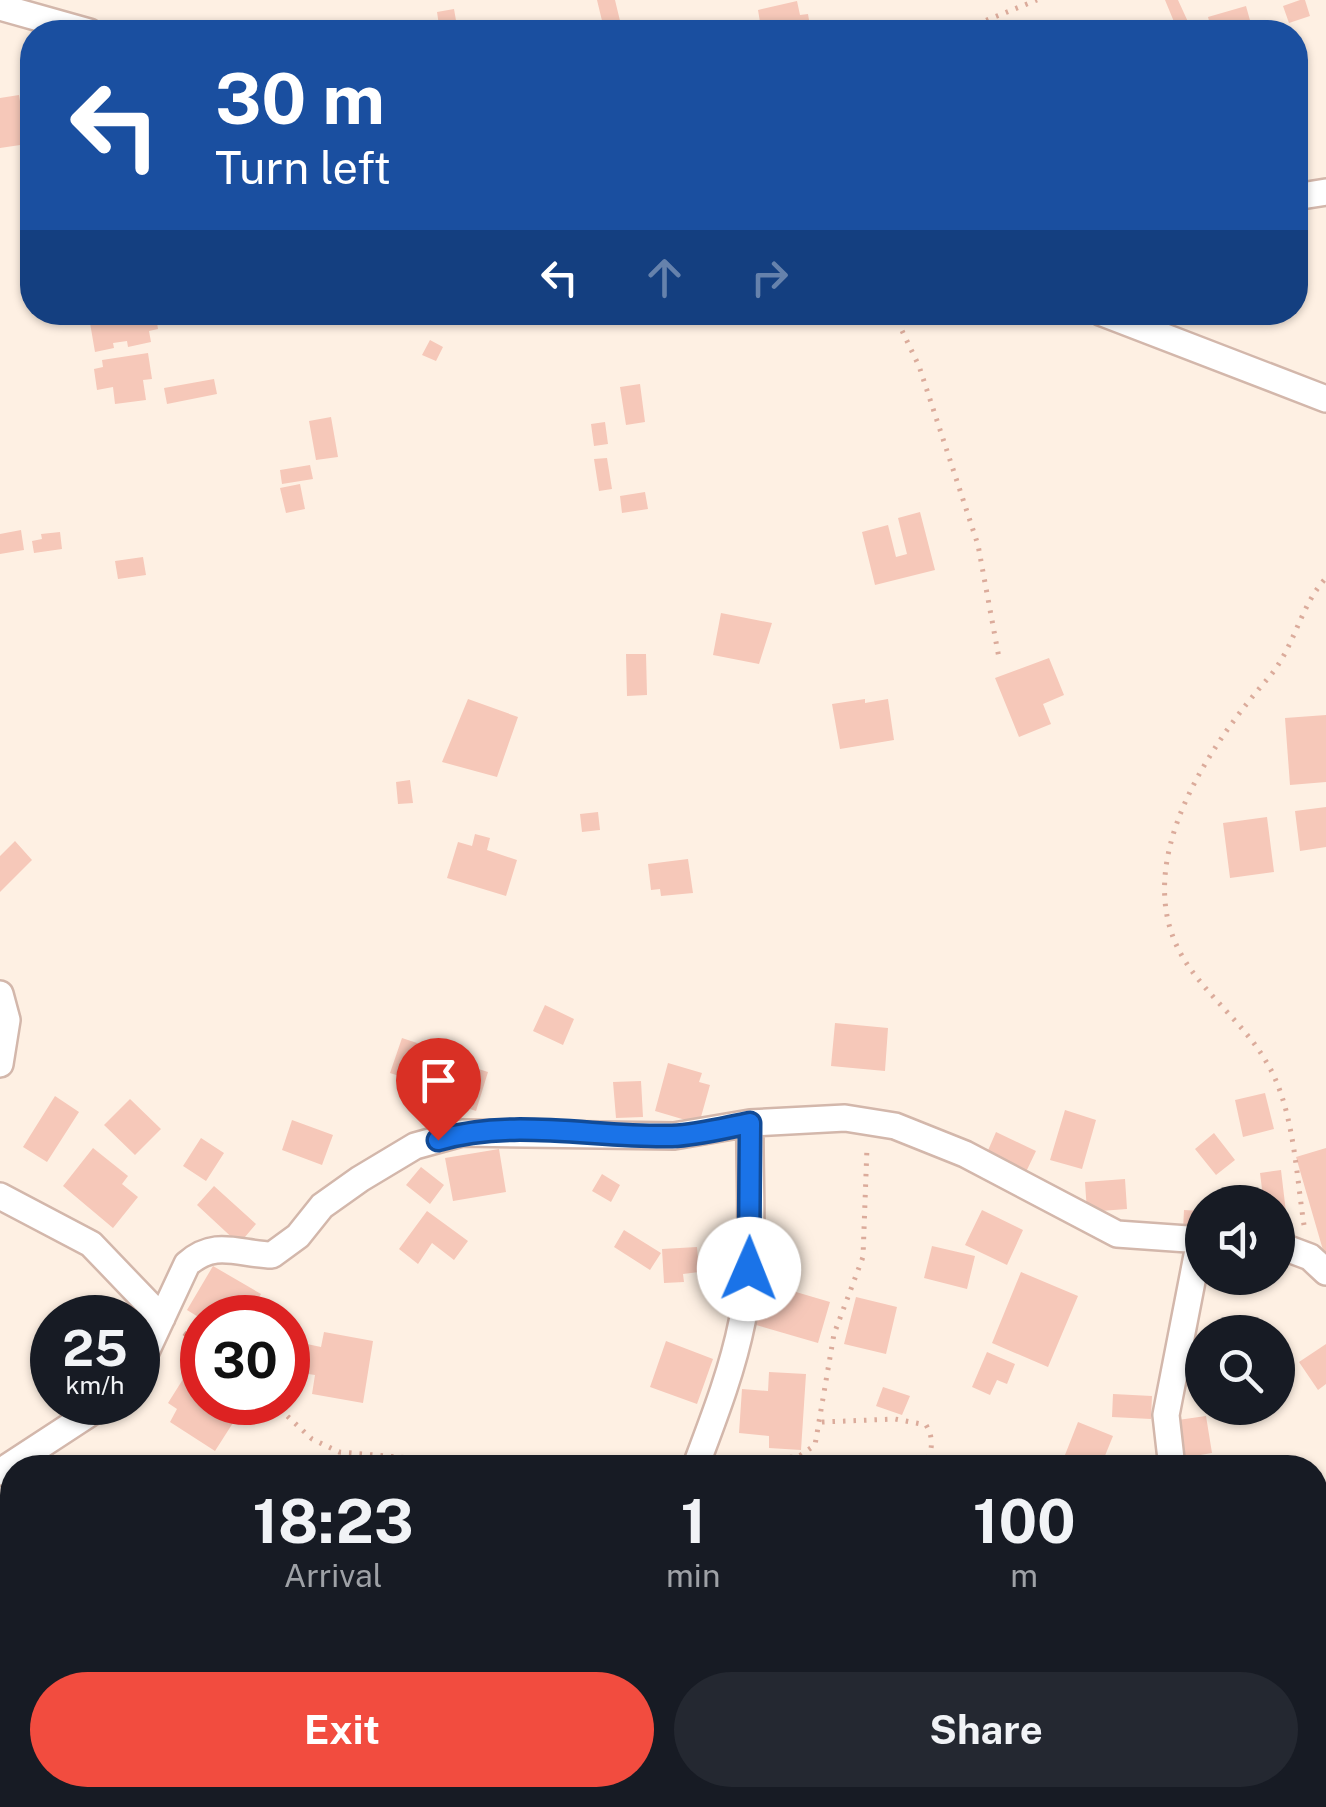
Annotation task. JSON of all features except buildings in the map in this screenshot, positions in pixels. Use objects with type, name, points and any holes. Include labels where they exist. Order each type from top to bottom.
[{"type":"street","points":[[0,7],[46,20]]},
{"type":"street","points":[[1134,325],[1326,398]]},
{"type":"street","points":[[0,994],[7,1020],[0,1064]]},
{"type":"street","points":[[160,1322],[187,1264],[200,1253],[231,1248],[272,1255],[298,1236],[322,1206],[415,1146],[462,1133],[674,1136],[750,1123],[844,1118],[895,1126],[966,1154],[1117,1234],[1185,1239]]},
{"type":"street","points":[[700,1455],[719,1406],[743,1320],[749,1269],[750,1123]]},
{"type":"street","points":[[0,1196],[91,1244],[162,1318]]},
{"type":"street","points":[[1295,1254],[1318,1265]]},
{"type":"street","points":[[1171,1455],[1166,1414],[1190,1295]]},
{"type":"street","points":[[26,1455],[73,1425]]},
{"type":"path","points":[[987,20],[1037,0]]},
{"type":"path","points":[[899,325],[919,366],[978,545],[1000,658]]},
{"type":"path","points":[[1318,1265],[1278,1086],[1241,1026],[1180,954],[1169,913],[1167,875],[1172,842],[1198,772],[1246,700],[1292,644],[1315,591],[1326,578]]},
{"type":"path","points":[[801,1455],[816,1446],[834,1334],[863,1256],[867,1122]]},
{"type":"path","points":[[820,1422],[895,1419],[926,1425],[932,1435],[928,1455]]},
{"type":"path","points":[[297,1425],[312,1439],[339,1452],[374,1455]]},
{"type":"route","points":[[438,1140],[462,1133],[516,1130],[674,1136],[750,1123],[749,1269]]}]
